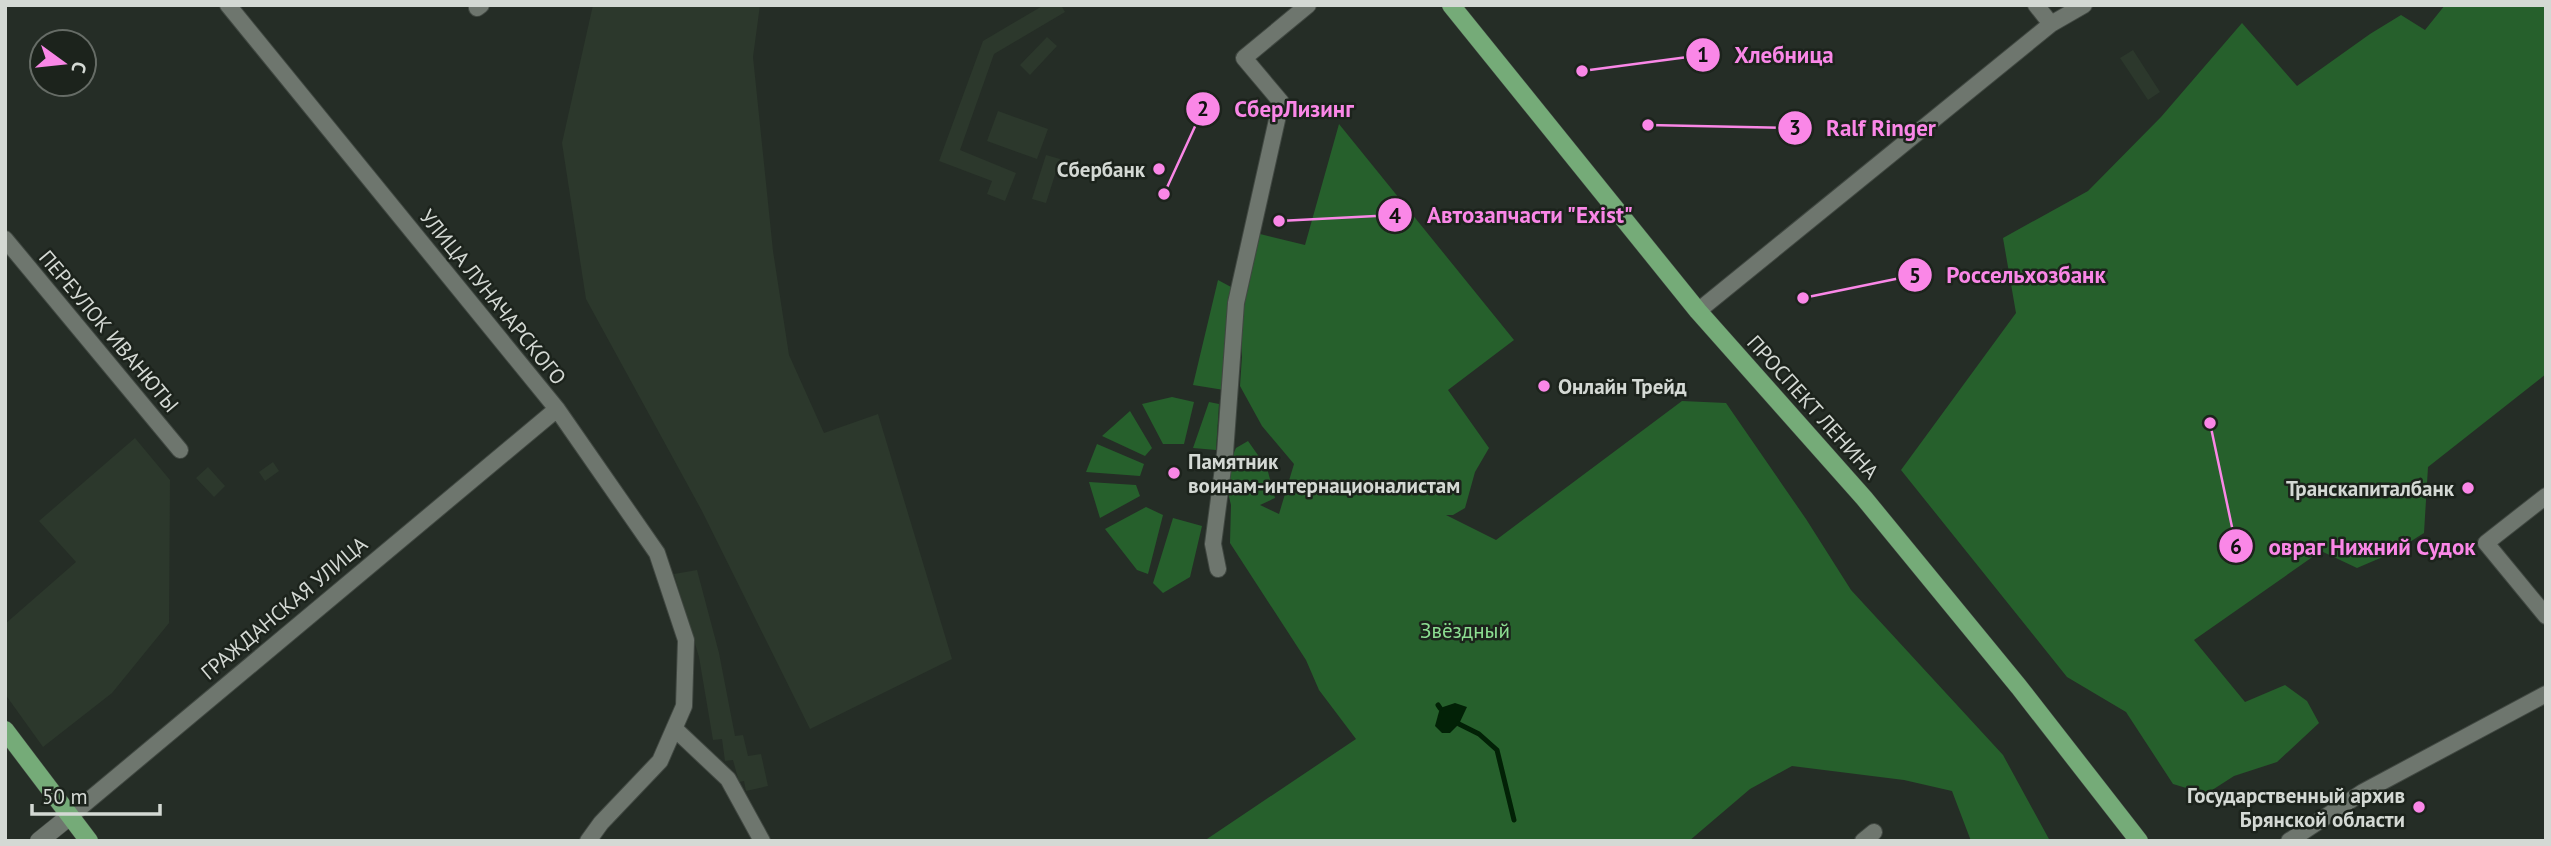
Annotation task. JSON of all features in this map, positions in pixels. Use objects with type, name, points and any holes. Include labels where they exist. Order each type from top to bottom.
[{"type":"main road","name":"ПРОСПЕКТ ЛЕНИНА","points":[[1451,5],[1698,311],[1864,498],[2019,687],[2139,841]]},
{"type":"main road","points":[[5,730],[89,841]]},
{"type":"street","name":"УЛИЦА ЛУНАЧАРСКОГО","points":[[228,5],[557,409],[657,553],[686,640],[684,706],[674,729]]},
{"type":"street","points":[[1218,569],[1213,544],[1225,453],[1236,303],[1280,102],[1244,58],[1308,5]]},
{"type":"street","points":[[2036,5],[2050,24]]},
{"type":"street","points":[[1698,311],[2050,24],[2084,5]]},
{"type":"street","name":"ПЕРЕУЛОК ИВАНЮТЫ","points":[[5,239],[180,450]]},
{"type":"street","name":"ГРАЖДАНСКАЯ УЛИЦА","points":[[39,841],[557,409]]},
{"type":"street","points":[[2546,496],[2486,543],[2546,616]]},
{"type":"street","points":[[2289,841],[2363,792],[2546,694]]},
{"type":"street","points":[[588,841],[601,823],[660,761],[674,729],[728,779],[762,841]]},
{"type":"shaded area","points":[[593,5],[760,5],[753,57],[773,251],[789,355],[824,433],[878,414],[952,659],[810,729],[702,511],[586,299],[562,143]]},
{"type":"shaded area","points":[[1044,5],[1061,5],[1065,12],[994,54],[960,150],[1016,173],[1005,201],[987,194],[992,181],[939,161],[983,41]]},
{"type":"shaded area","points":[[1047,37],[1057,46],[1030,75],[1020,65]]},
{"type":"shaded area","points":[[2133,50],[2160,92],[2148,100],[2120,58]]},
{"type":"shaded area","points":[[998,111],[1048,129],[1037,159],[987,141]]},
{"type":"shaded area","points":[[1046,155],[1060,159],[1046,203],[1032,199]]},
{"type":"shaded area","points":[[135,438],[170,480],[169,623],[112,693],[43,747],[5,694],[5,624],[76,562],[39,521]]},
{"type":"shaded area","points":[[273,462],[279,471],[265,481],[259,472]]},
{"type":"shaded area","points":[[208,467],[225,486],[214,497],[196,478]]},
{"type":"shaded area","points":[[697,570],[719,653],[735,736],[743,735],[748,756],[761,754],[768,786],[746,791],[744,781],[739,782],[733,760],[725,761],[722,739],[713,740],[699,657],[674,574]]},
{"type":"shaded area","points":[[1455,703],[1467,707],[1459,724],[1450,733],[1442,733],[1435,726],[1440,708]]},
{"type":"green space","points":[[2445,5],[2546,5],[2546,374],[2428,467],[2424,533],[2392,553],[2357,568],[2321,551],[2194,640],[2245,702],[2285,685],[2307,701],[2319,723],[2277,762],[2234,776],[2206,794],[2173,784],[2126,712],[2067,677],[1901,470],[2016,313],[2003,238],[2088,191],[2161,117],[2242,23],[2297,86],[2401,15],[2425,30]]},
{"type":"green space","name":"Звёздный","points":[[1339,124],[1514,340],[1448,390],[1489,448],[1475,472],[1465,508],[1453,515],[1446,515],[1496,540],[1682,401],[1726,403],[1851,590],[2003,755],[2050,841],[1971,841],[1952,791],[1904,780],[1792,766],[1750,789],[1689,841],[1204,841],[1356,739],[1319,690],[1306,660],[1230,543],[1231,505],[1225,480],[1236,448],[1248,441],[1267,468],[1275,498],[1260,505],[1279,514],[1294,464],[1262,426],[1240,386],[1240,314],[1257,247],[1256,233],[1305,245]]},
{"type":"green space","points":[[1218,280],[1231,287],[1224,390],[1193,385]]},
{"type":"green space","points":[[1172,397],[1194,402],[1184,444],[1163,444],[1142,404]]},
{"type":"green space","points":[[1209,402],[1219,404],[1216,450],[1193,448]]},
{"type":"green space","points":[[1130,411],[1152,448],[1145,456],[1102,436]]},
{"type":"green space","points":[[1097,444],[1144,464],[1140,476],[1086,472]]},
{"type":"green space","points":[[1089,482],[1136,485],[1140,496],[1100,518]]},
{"type":"green space","points":[[1146,507],[1163,515],[1148,574],[1137,570],[1105,529]]},
{"type":"green space","points":[[1173,518],[1202,526],[1190,577],[1163,593],[1153,583]]},
{"type":"waterway","points":[[1459,724],[1479,734],[1497,750],[1514,820]]},
{"type":"place","name":"Хлебница","points":[[1582,71]]},
{"type":"place","name":"Ralf Ringer","points":[[1648,125]]},
{"type":"place","name":"Сбербанк","points":[[1159,169]]},
{"type":"place","name":"СберЛизинг","points":[[1164,194]]},
{"type":"place","name":"Автозапчасти \"Exist\"","points":[[1279,221]]},
{"type":"place","name":"Россельхозбанк","points":[[1803,298]]},
{"type":"place","name":"Онлайн Трейд","points":[[1544,386]]},
{"type":"place","name":"овраг Нижний Судок","points":[[2210,423]]},
{"type":"place","name":"Памятник воинам-интернационалистам","points":[[1174,473]]},
{"type":"place","name":"Транскапиталбанк","points":[[2468,488]]},
{"type":"place","name":"Государственный архив Брянской области","points":[[2419,807]]}]
